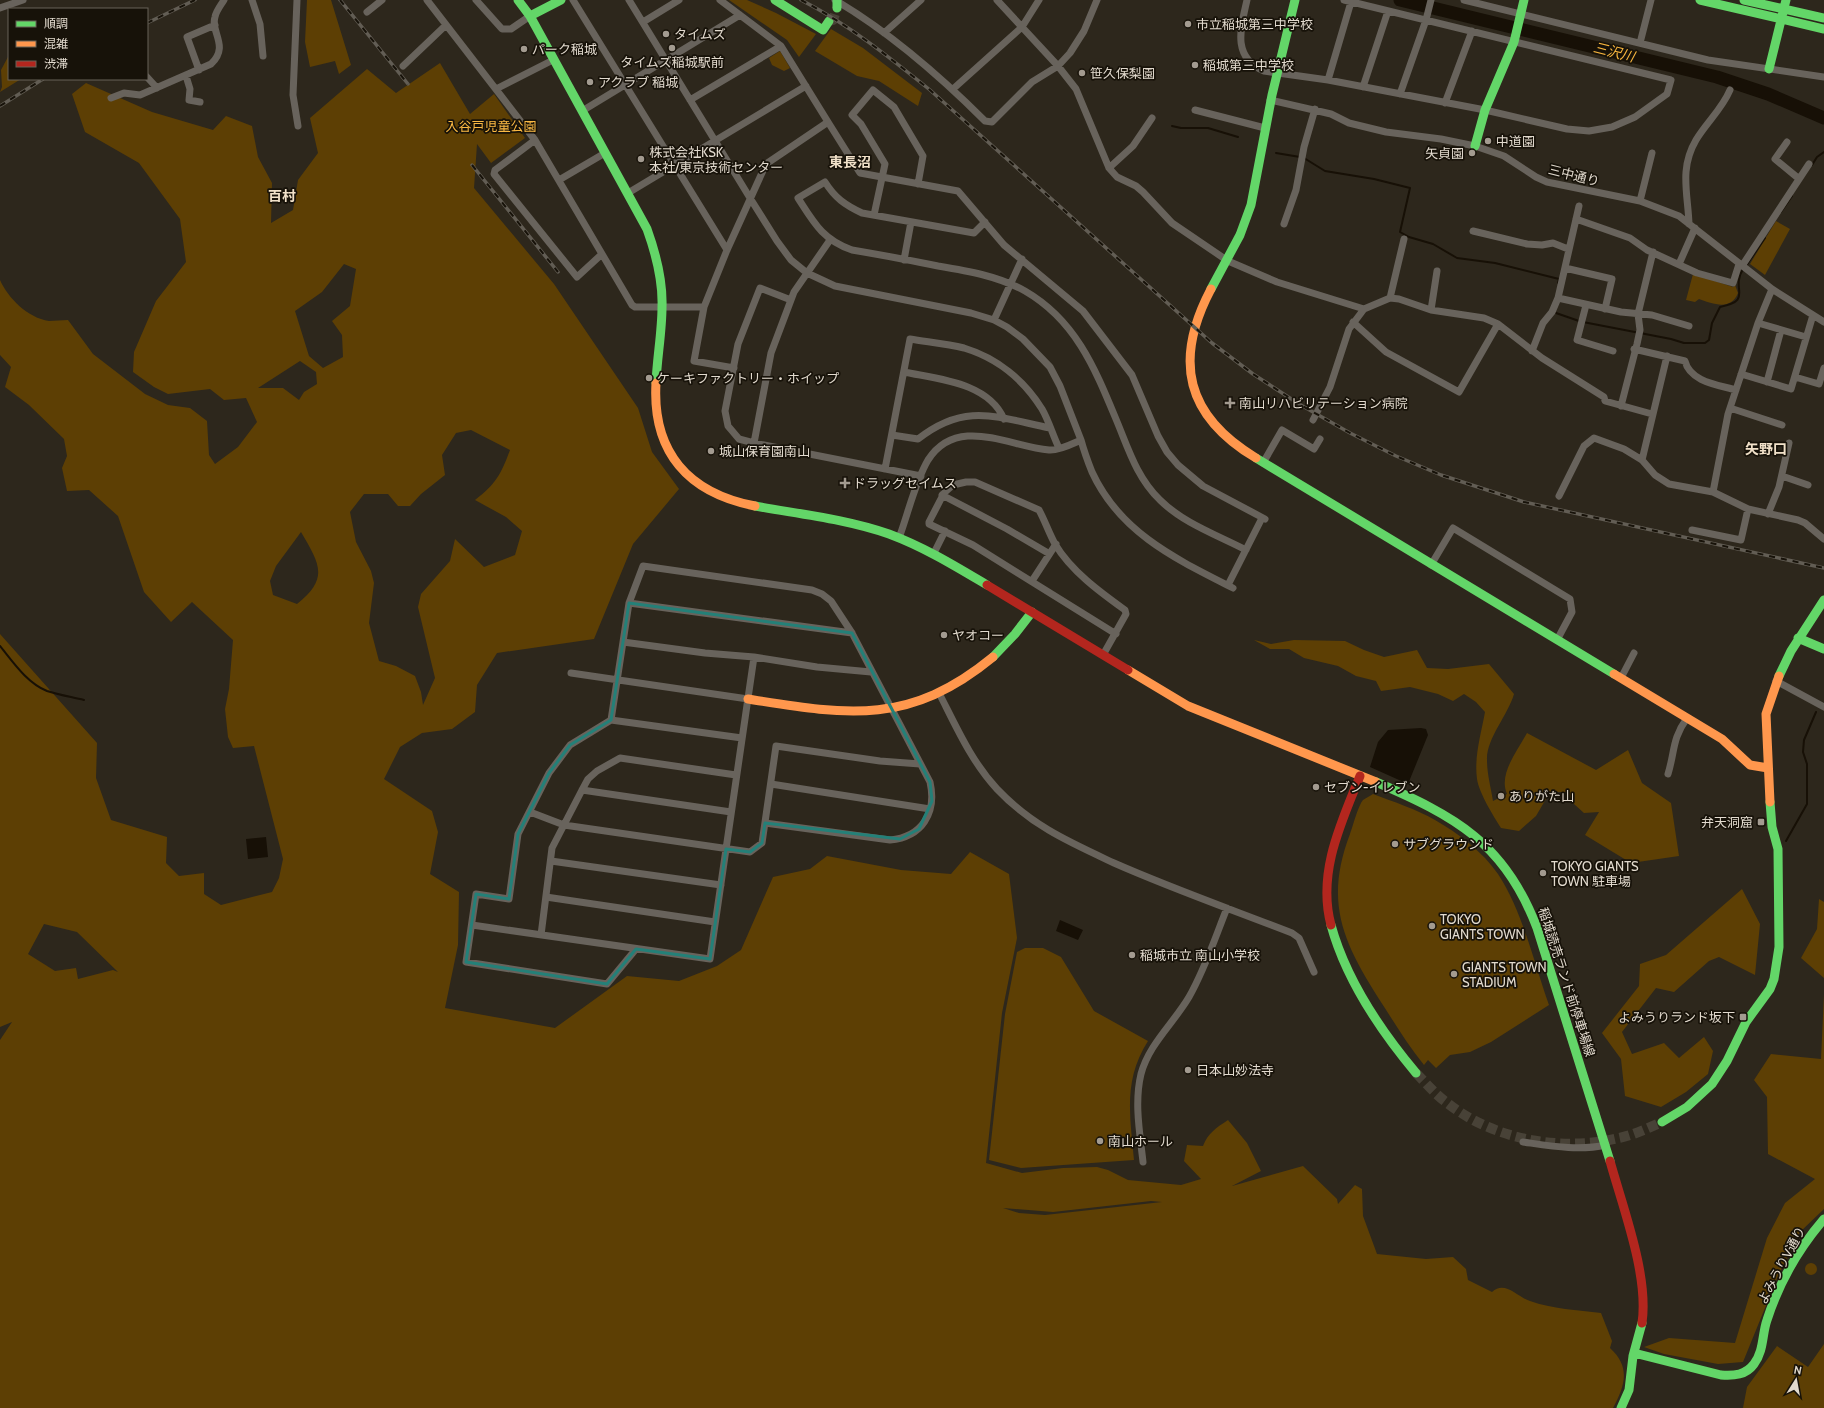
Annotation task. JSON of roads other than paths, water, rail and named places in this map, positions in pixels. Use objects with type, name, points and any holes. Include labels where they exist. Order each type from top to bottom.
[{"type":"street","points":[[0,8],[23,0]]},
{"type":"street","points":[[111,98],[124,93],[140,95],[211,64],[216,59],[219,37],[214,25],[215,17],[224,0]]},
{"type":"street","points":[[252,0],[260,24],[263,56]]},
{"type":"street","points":[[297,0],[293,95],[298,126]]},
{"type":"street","points":[[367,12],[382,0]]},
{"type":"street","points":[[427,0],[535,140],[632,305],[635,307],[704,307]]},
{"type":"street","points":[[476,0],[502,29],[511,29],[530,16],[561,0]]},
{"type":"street","points":[[518,0],[530,16]]},
{"type":"street","points":[[525,0],[530,16]]},
{"type":"street","points":[[573,0],[727,250]]},
{"type":"street","points":[[630,0],[750,198],[777,241],[792,260],[807,273],[822,281],[848,290],[971,313],[994,320],[1024,339],[1050,367],[1060,386],[1092,472],[1103,491],[1133,527],[1151,543],[1170,555],[1230,586],[1246,550],[1264,519],[1203,486],[1178,465],[1167,452],[1158,436],[1132,374],[1083,311],[1004,245],[958,191],[860,173],[781,46],[720,0]]},
{"type":"street","points":[[643,22],[679,0]]},
{"type":"street","points":[[775,0],[823,30],[829,21]]},
{"type":"street","points":[[884,33],[921,0]]},
{"type":"street","points":[[997,0],[1071,82],[1080,98],[1109,168],[1117,177],[1136,186],[1172,223],[1228,261],[1277,282],[1364,309]]},
{"type":"street","points":[[953,89],[1022,27],[1039,0]]},
{"type":"street","points":[[837,2],[908,49],[930,72],[953,89],[985,121],[989,123],[1032,82],[1058,66],[1070,53],[1084,31],[1097,0]]},
{"type":"street","points":[[1248,0],[1240,27],[1240,47],[1256,68],[1276,73],[1328,80],[1485,110],[1567,129],[1589,131],[1612,127],[1635,117],[1667,94],[1671,80],[1514,38],[1472,31],[1427,17],[1388,11],[1347,1],[1328,80]]},
{"type":"street","points":[[1295,0],[1270,100],[1251,206],[1241,236],[1196,320],[1190,340],[1190,368],[1195,392],[1212,424],[1229,441],[1263,463],[1722,739],[1750,765],[1768,768]]},
{"type":"street","points":[[1400,94],[1427,17],[1431,0]]},
{"type":"street","points":[[1464,0],[1520,16],[1708,60],[1824,77]]},
{"type":"street","points":[[1475,146],[1485,110],[1514,38],[1524,0]]},
{"type":"street","points":[[1640,43],[1651,0]]},
{"type":"street","points":[[1700,0],[1824,29]]},
{"type":"street","points":[[1744,0],[1824,18]]},
{"type":"street","points":[[1769,69],[1786,0]]},
{"type":"street","points":[[1363,87],[1388,11]]},
{"type":"street","points":[[582,111],[740,15]]},
{"type":"street","name":"稲城読売ランド前停車場線","points":[[530,16],[553,60],[642,217],[654,246],[661,280],[662,307],[656,390],[658,422],[664,442],[670,454],[692,480],[707,490],[734,502],[860,526],[899,538],[934,553],[1188,706],[1232,726],[1360,776],[1422,803],[1460,823],[1491,850],[1509,873],[1532,914],[1606,1145],[1641,1273],[1643,1304],[1642,1320],[1634,1353],[1631,1382],[1621,1408]]},
{"type":"street","points":[[404,66],[446,24]]},
{"type":"street","points":[[199,70],[187,37],[214,25]]},
{"type":"street","points":[[1445,103],[1472,31]]},
{"type":"street","points":[[690,100],[781,46]]},
{"type":"street","points":[[496,89],[553,60]]},
{"type":"street","points":[[186,76],[190,89],[189,100],[200,102]]},
{"type":"street","points":[[148,77],[157,88]]},
{"type":"street","points":[[628,193],[806,86]]},
{"type":"street","points":[[874,215],[885,164],[860,124],[852,116],[873,90],[894,107],[923,156],[918,184]]},
{"type":"street","points":[[1679,264],[1692,226],[1684,181],[1690,158],[1696,140],[1725,102],[1730,90]]},
{"type":"street","name":"三中通り","points":[[1270,100],[1338,116],[1349,123],[1386,132],[1441,139],[1475,146],[1504,156],[1536,177],[1547,182],[1640,201],[1679,216],[1772,289],[1824,322]]},
{"type":"street","points":[[1195,110],[1265,128]]},
{"type":"street","points":[[1284,224],[1296,190],[1304,147],[1315,110]]},
{"type":"street","points":[[1109,168],[1133,146],[1152,118]]},
{"type":"street","points":[[734,368],[694,361],[704,307],[727,250],[766,164],[828,122]]},
{"type":"street","points":[[535,140],[495,170],[494,174],[577,277],[602,254]]},
{"type":"street","points":[[1787,142],[1775,158],[1798,178]]},
{"type":"street","points":[[1640,201],[1652,153]]},
{"type":"street","points":[[559,180],[606,154]]},
{"type":"street","points":[[1576,219],[1630,238],[1653,252],[1697,273],[1733,283],[1786,200],[1798,178],[1809,164]]},
{"type":"street","points":[[985,222],[974,234],[862,213],[847,206],[836,198],[825,182],[798,198],[820,232],[830,240],[852,250],[978,273],[1011,284],[1040,301],[1054,313],[1077,338],[1092,365],[1131,460],[1159,500],[1178,515],[1246,550]]},
{"type":"street","points":[[1532,351],[1543,323],[1552,312],[1558,298],[1579,206]]},
{"type":"street","points":[[904,260],[911,222]]},
{"type":"street","points":[[1473,231],[1527,244],[1542,245],[1553,243],[1568,249]]},
{"type":"street","points":[[1390,298],[1404,239]]},
{"type":"street","points":[[754,443],[771,353],[794,292],[830,240]]},
{"type":"street","points":[[1622,406],[1634,349],[1640,330],[1638,314],[1653,252]]},
{"type":"street","points":[[994,320],[1022,259]]},
{"type":"street","points":[[1565,268],[1612,279],[1605,309]]},
{"type":"street","points":[[1431,310],[1437,271]]},
{"type":"street","points":[[791,300],[760,288],[738,344],[725,411],[728,426],[739,439],[754,443],[921,476]]},
{"type":"street","points":[[1713,492],[1724,430],[1730,408],[1758,323],[1772,289]]},
{"type":"street","points":[[1313,420],[1330,387],[1348,329],[1352,322],[1364,309],[1390,298],[1399,299],[1431,310],[1484,318],[1498,324],[1532,351],[1604,397],[1605,401],[1652,414]]},
{"type":"street","points":[[1558,298],[1605,309],[1638,314],[1652,314],[1689,326]]},
{"type":"street","points":[[1586,305],[1577,340],[1613,351]]},
{"type":"street","points":[[1741,374],[1791,388],[1813,315]]},
{"type":"street","points":[[1352,322],[1386,352],[1459,392],[1498,324]]},
{"type":"street","points":[[1758,323],[1806,337]]},
{"type":"street","points":[[1767,382],[1781,330]]},
{"type":"street","points":[[885,469],[910,339],[964,348],[998,363],[1028,390],[1042,410],[1059,448]]},
{"type":"street","points":[[1634,349],[1685,361],[1687,367],[1702,381],[1736,390]]},
{"type":"street","points":[[1642,460],[1667,356]]},
{"type":"street","points":[[1795,377],[1819,384],[1824,368]]},
{"type":"street","points":[[904,372],[960,384],[971,389],[994,404],[1004,419]]},
{"type":"street","points":[[1730,408],[1782,425]]},
{"type":"street","points":[[892,435],[918,439],[938,425],[950,419],[962,416],[981,415],[1050,428]]},
{"type":"street","points":[[1263,463],[1282,430],[1314,449],[1320,440]]},
{"type":"street","points":[[899,538],[927,462],[939,447],[949,441],[963,436],[979,436],[1050,451],[1081,440]]},
{"type":"street","points":[[1559,496],[1581,450],[1594,438],[1624,448],[1642,460],[1655,475],[1669,484],[1713,492],[1748,509],[1805,523],[1824,539]]},
{"type":"street","points":[[1768,514],[1780,487],[1789,443]]},
{"type":"street","points":[[1782,476],[1808,485]]},
{"type":"street","points":[[1103,655],[1116,634],[1126,614],[1125,610],[1102,594],[1082,575],[1056,544],[1039,510],[975,482],[953,485],[942,495],[929,522],[973,545],[1116,634]]},
{"type":"street","points":[[942,495],[1007,529],[1048,553]]},
{"type":"street","points":[[1692,530],[1741,540],[1748,509]]},
{"type":"street","points":[[1431,565],[1453,528],[1570,599],[1572,612],[1557,640]]},
{"type":"street","points":[[934,553],[945,531]]},
{"type":"street","points":[[1032,581],[1048,553],[1056,544]]},
{"type":"street","points":[[611,720],[629,603],[643,566],[812,590],[822,594],[831,601],[852,633],[871,672],[930,782],[932,793],[930,809],[925,821],[912,834],[900,839],[890,840],[765,823]]},
{"type":"street","points":[[1662,1122],[1687,1107],[1712,1084],[1727,1061],[1746,1022],[1767,993],[1774,979],[1779,947],[1778,849],[1772,827],[1766,722],[1770,698],[1776,681],[1798,638],[1824,600]]},
{"type":"street","points":[[629,603],[852,633]]},
{"type":"street","points":[[571,673],[849,712],[891,708],[908,704],[939,693],[961,681],[984,665],[1010,640],[1032,612]]},
{"type":"street","points":[[1798,638],[1824,649]]},
{"type":"street","points":[[623,642],[705,653],[754,657],[817,667],[871,672]]},
{"type":"street","points":[[1621,678],[1634,653]]},
{"type":"street","points":[[472,925],[710,959],[754,657]]},
{"type":"street","points":[[1776,681],[1823,704]]},
{"type":"street","points":[[939,693],[963,740],[980,768],[1008,800],[1034,821],[1061,838],[1171,888],[1296,935],[1314,972]]},
{"type":"street","points":[[1668,774],[1674,755],[1677,732],[1687,718]]},
{"type":"street","points":[[636,948],[607,984],[466,962],[476,894],[509,899],[518,834],[549,773],[570,745],[611,720],[742,738]]},
{"type":"street","points":[[530,812],[564,825],[750,852],[762,843],[776,746],[880,761],[920,764]]},
{"type":"street","points":[[541,935],[552,848],[588,779],[597,771],[620,758],[736,775]]},
{"type":"street","points":[[1360,776],[1332,854],[1327,891],[1329,918],[1336,946],[1355,985],[1386,1035],[1416,1073]]},
{"type":"street","points":[[770,784],[930,809]]},
{"type":"street","points":[[582,790],[731,812]]},
{"type":"street","points":[[551,861],[721,885]]},
{"type":"street","points":[[546,897],[715,922]]},
{"type":"street","points":[[1143,1162],[1138,1103],[1139,1086],[1143,1067],[1155,1043],[1188,998],[1198,980],[1226,908]]},
{"type":"street","points":[[1523,1142],[1558,1148],[1588,1148],[1606,1145]]},
{"type":"street","name":"よみうりV通り","points":[[1634,1353],[1721,1375],[1735,1376],[1745,1372],[1755,1363],[1759,1355],[1766,1321],[1783,1283],[1809,1237],[1824,1220]]},
{"type":"waterway","name":"三沢川","points":[[1400,0],[1717,77],[1768,94],[1824,118]]},
{"type":"waterway","points":[[1172,126],[1181,128],[1208,128],[1238,137]]},
{"type":"waterway","points":[[1812,165],[1817,157],[1824,152]]},
{"type":"waterway","points":[[1276,153],[1300,157]]},
{"type":"waterway","points":[[1304,158],[1325,171],[1374,179],[1410,188],[1400,232],[1409,237],[1433,244],[1457,258],[1495,263],[1559,279],[1558,283]]},
{"type":"waterway","points":[[1781,212],[1792,196]]},
{"type":"waterway","points":[[1746,266],[1765,238]]},
{"type":"waterway","points":[[1583,322],[1671,339],[1684,343],[1705,343],[1709,340],[1712,323],[1720,307],[1736,301],[1739,297],[1739,283],[1743,269]]},
{"type":"waterway","points":[[1556,313],[1579,321]]},
{"type":"waterway","points":[[0,646],[21,672],[33,683],[47,691],[84,700]]},
{"type":"waterway","points":[[1786,841],[1807,804],[1807,764],[1803,752],[1804,740],[1816,712]]},
{"type":"tunnel","points":[[829,21],[833,20],[837,8]]},
{"type":"tunnel","points":[[1416,1073],[1442,1099],[1465,1115],[1485,1126],[1506,1134],[1529,1140],[1575,1144],[1597,1142],[1630,1135],[1662,1122]]},
{"type":"railway","points":[[148,23],[195,0]]},
{"type":"railway","points":[[340,0],[408,84]]},
{"type":"railway","points":[[801,0],[852,30],[884,53],[930,90],[1212,343],[1253,374],[1299,404],[1350,433],[1396,456],[1441,475],[1524,502],[1824,568]]},
{"type":"railway","points":[[0,106],[41,80]]},
{"type":"railway","points":[[472,165],[558,272]]},
{"type":"place","name":"市立稲城第三中学校","points":[[1188,24]]},
{"type":"place","name":"タイムズ","points":[[666,34]]},
{"type":"place","name":"タイムズ稲城駅前","points":[[672,48]]},
{"type":"place","name":"パーク稲城","points":[[524,49]]},
{"type":"place","name":"稲城第三中学校","points":[[1195,65]]},
{"type":"place","name":"笹久保梨園","points":[[1082,73]]},
{"type":"place","name":"アクラブ 稲城","points":[[590,82]]},
{"type":"place","name":"中道園","points":[[1488,141]]},
{"type":"place","name":"矢貞園","points":[[1472,153]]},
{"type":"place","name":"株式会社KSK 本社/東京技術センター","points":[[641,159]]},
{"type":"place","name":"ケーキファクトリー・ホイップ","points":[[649,378]]},
{"type":"place","name":"南山リハビリテーション病院","points":[[1230,403]]},
{"type":"place","name":"城山保育園南山","points":[[711,451]]},
{"type":"place","name":"ドラッグセイムス","points":[[845,483]]},
{"type":"place","name":"ヤオコー","points":[[944,635]]},
{"type":"place","name":"セブン-イレブン","points":[[1316,787]]},
{"type":"place","name":"ありがた山","points":[[1501,796]]},
{"type":"place","name":"弁天洞窟","points":[[1761,822]]},
{"type":"place","name":"サブグラウンド","points":[[1395,844]]},
{"type":"place","name":"TOKYO GIANTS TOWN 駐車場","points":[[1543,873]]},
{"type":"place","name":"TOKYO GIANTS TOWN","points":[[1432,926]]},
{"type":"place","name":"稲城市立 南山小学校","points":[[1132,955]]},
{"type":"place","name":"GIANTS TOWN STADIUM","points":[[1454,974]]},
{"type":"place","name":"よみうりランド坂下","points":[[1743,1017]]},
{"type":"place","name":"日本山妙法寺","points":[[1188,1070]]},
{"type":"place","name":"南山ホール","points":[[1100,1141]]},
{"type":"district","name":"東長沼","points":[[850,162]]},
{"type":"district","name":"百村","points":[[282,196]]},
{"type":"district","name":"矢野口","points":[[1766,449]]},
{"type":"park label","name":"入谷戸児童公園","points":[[491,126]]}]
